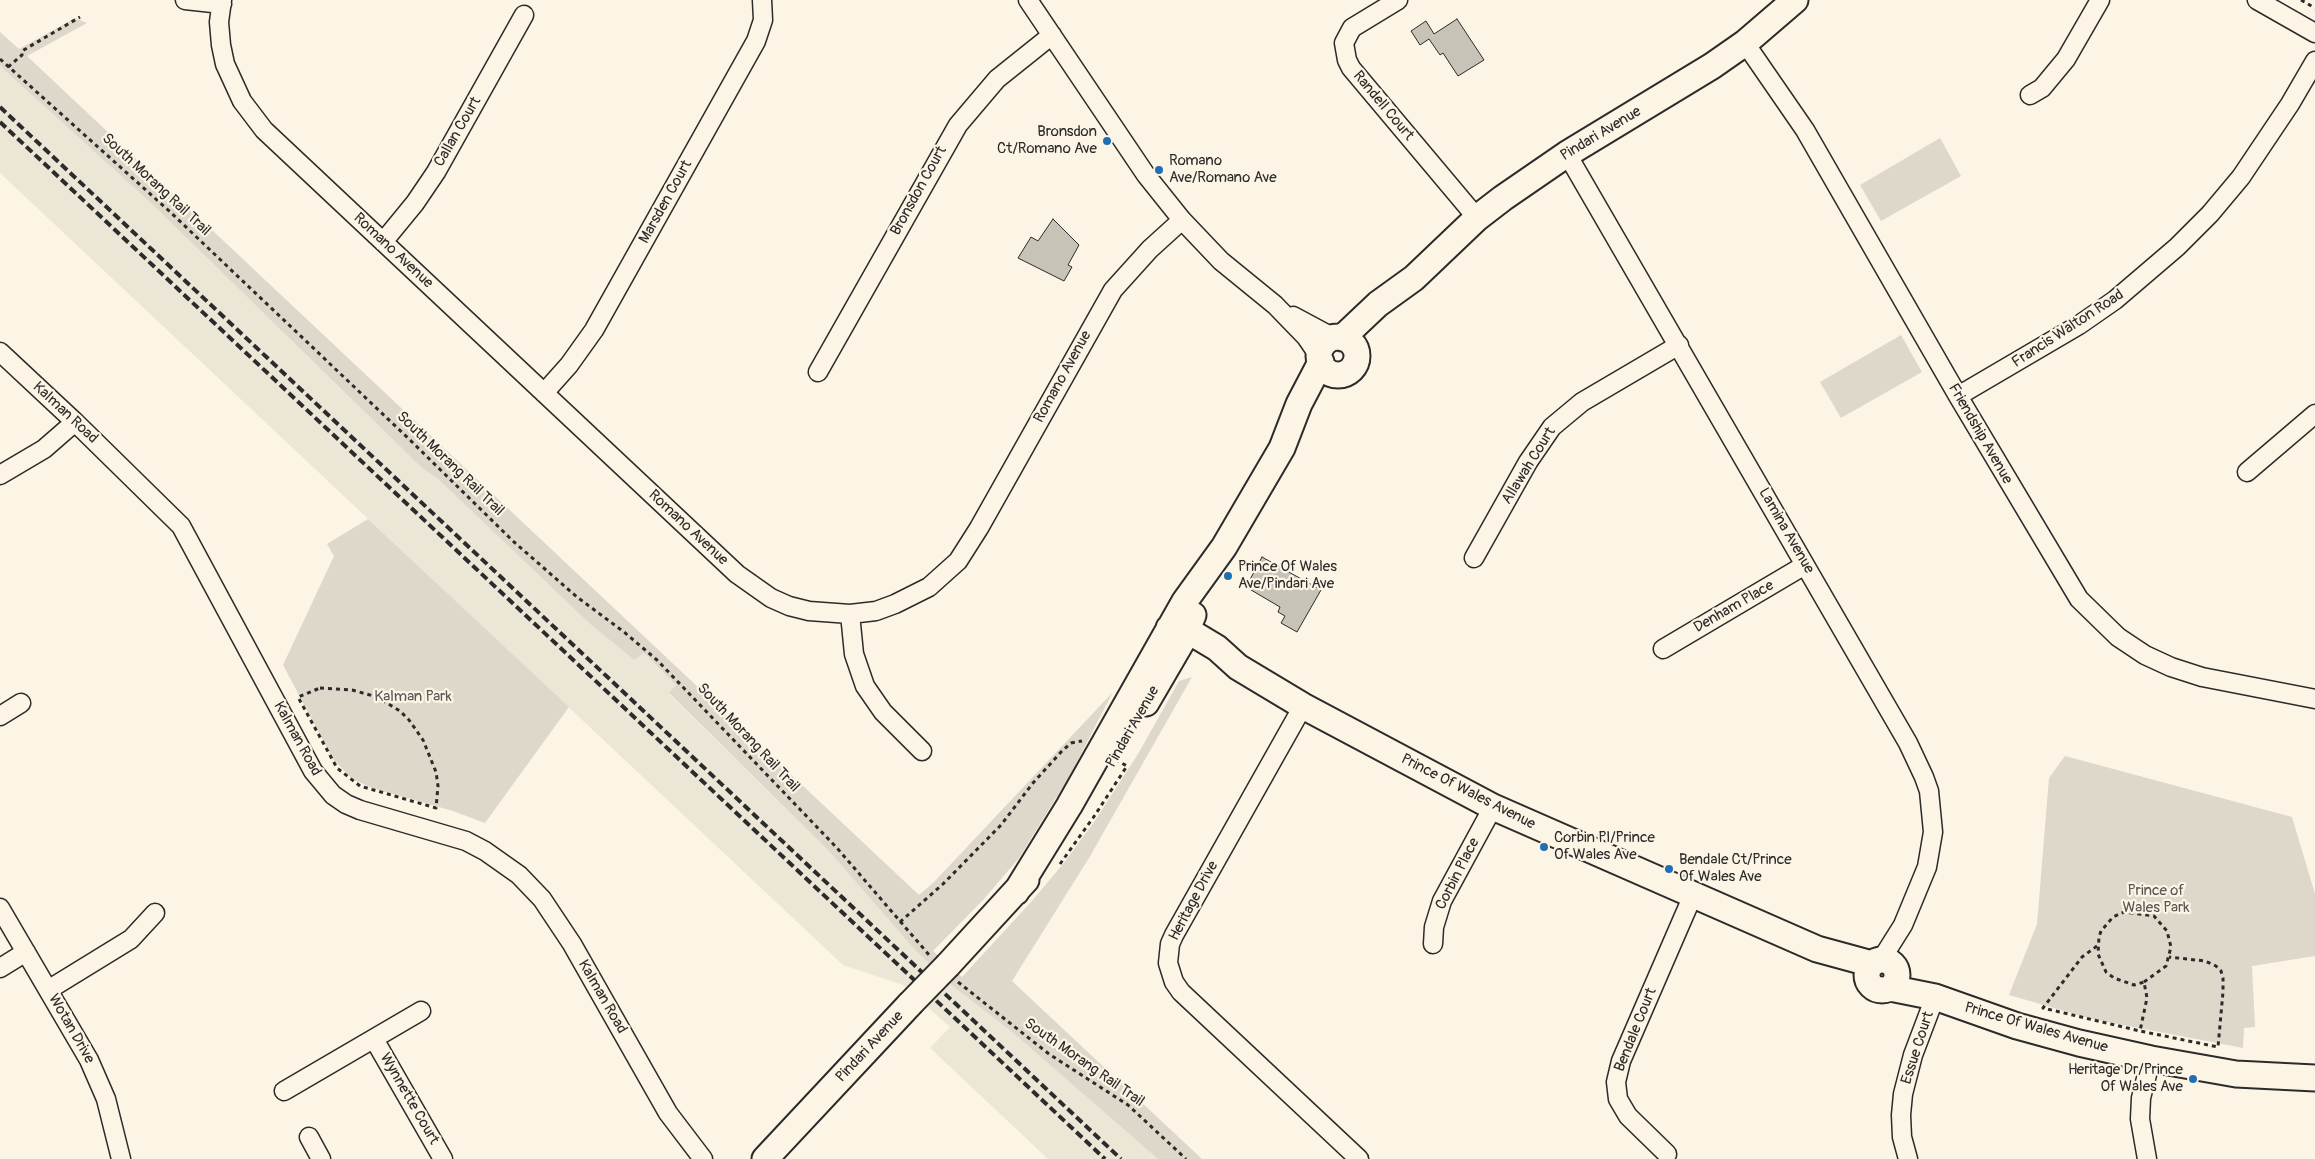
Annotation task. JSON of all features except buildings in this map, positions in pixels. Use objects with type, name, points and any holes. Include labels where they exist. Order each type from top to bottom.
[{"type":"street","points":[[185,0],[222,2]]},
{"type":"street","name":"Marsden Court","points":[[544,393],[569,365],[594,330],[756,41],[763,20],[762,0]]},
{"type":"street","points":[[1028,0],[1135,160],[1182,220],[1221,261],[1275,305],[1306,337],[1335,353]]},
{"type":"street","name":"Randell Court","points":[[1398,0],[1352,28],[1344,43],[1346,60],[1477,218]]},
{"type":"street","name":"Pindari Avenue","points":[[765,1159],[1016,892],[1046,845],[1114,758],[1179,634],[1184,601],[1224,546],[1282,448],[1299,404],[1335,353],[1378,304],[1414,278],[1477,218],[1567,154],[1683,85],[1745,43],[1795,0]]},
{"type":"street","points":[[2030,96],[2042,88],[2066,59],[2100,0]]},
{"type":"street","points":[[2257,0],[2315,33]]},
{"type":"street","name":"Romano Avenue","points":[[222,2],[220,22],[221,45],[225,64],[242,101],[264,130],[720,558],[753,587],[790,606],[829,614],[850,614],[876,610],[914,596],[943,575],[958,560],[972,540],[1113,290],[1150,249],[1182,220]]},
{"type":"street","name":"Callan Court","points":[[382,242],[415,203],[436,172],[524,15]]},
{"type":"street","name":"Bronsdon Court","points":[[818,372],[958,125],[997,79],[1052,35]]},
{"type":"street","name":"Friendship Avenue","points":[[1745,43],[1805,130],[1958,396],[2074,592],[2095,618],[2118,637],[2145,655],[2202,677],[2315,699]]},
{"type":"street","name":"Francis Walton Road","points":[[1958,396],[2079,326],[2123,294],[2178,247],[2210,214],[2241,176],[2282,118],[2315,61]]},
{"type":"street","name":"Lamina Avenue","points":[[1567,154],[1679,345],[1918,762],[1928,791],[1933,832],[1931,851],[1921,885],[1884,972]]},
{"type":"street","name":"Allawah Court","points":[[1474,558],[1528,462],[1552,427],[1582,402],[1679,345]]},
{"type":"street","name":"Kalman Road","points":[[0,352],[75,422],[181,526],[321,782],[346,804],[466,841],[502,863],[529,884],[560,924],[668,1113],[688,1159]]},
{"type":"street","points":[[2247,472],[2315,414]]},
{"type":"street","points":[[0,475],[44,449],[75,422]]},
{"type":"street","name":"Denham Place","points":[[1662,648],[1805,565]]},
{"type":"street","points":[[850,614],[854,654],[865,686],[883,712],[922,751]]},
{"type":"street","name":"Prince Of Wales Avenue","points":[[1179,634],[1217,648],[1238,668],[1302,706],[1493,807],[1818,949],[1884,972],[1935,998],[2026,1028],[2151,1059],[2236,1074],[2315,1078]]},
{"type":"street","points":[[0,716],[22,703]]},
{"type":"street","name":"Heritage Drive","points":[[1302,706],[1174,935],[1170,944],[1168,964],[1174,982],[1181,992],[1359,1159]]},
{"type":"street","name":"Corbin Place","points":[[1433,944],[1434,926],[1442,901],[1493,807]]},
{"type":"street","name":"Bendale Court","points":[[1667,1154],[1625,1112],[1618,1098],[1616,1082],[1621,1061],[1693,895]]},
{"type":"street","name":"Wotan Drive","points":[[0,908],[98,1080],[113,1122],[121,1159]]},
{"type":"street","points":[[48,990],[132,940],[155,913]]},
{"type":"street","points":[[0,968],[26,952]]},
{"type":"street","name":"Essue Court","points":[[1908,1159],[1902,1137],[1901,1115],[1903,1094],[1907,1074],[1935,998]]},
{"type":"street","name":"Wynnette Court","points":[[284,1091],[421,1011]]},
{"type":"street","name":"Wynnette Court","points":[[374,1039],[444,1159]]},
{"type":"street","points":[[2147,1159],[2140,1119],[2141,1098],[2151,1059]]},
{"type":"street","name":"Kalman Road","points":[[668,1113],[703,1159]]},
{"type":"street","points":[[309,1137],[321,1159]]},
{"type":"path","points":[[2301,0],[2315,8]]},
{"type":"path","points":[[8,66],[22,55],[22,51],[80,17]]},
{"type":"path","name":"South Morang Rail Trail","points":[[0,59],[167,209],[401,431],[514,542],[576,597],[624,632],[657,660],[826,836],[876,893]]},
{"type":"path","points":[[320,688],[352,690],[377,698],[400,711],[417,730],[430,754],[438,786],[436,808],[369,789],[348,778],[331,759],[298,697],[320,688]]},
{"type":"path","points":[[900,922],[938,890],[1001,825],[1033,782],[1068,746],[1075,742],[1083,741],[1114,758]]},
{"type":"path","points":[[2124,912],[2147,914],[2161,921],[2167,931],[2170,947],[2169,957],[2160,972],[2144,982],[2134,985],[2114,978],[2101,964],[2098,945],[2101,931],[2113,917],[2124,912]]},
{"type":"path","points":[[2098,945],[2082,957],[2043,1008],[2140,1031],[2218,1046],[2224,992],[2221,971],[2206,961],[2169,957]]},
{"type":"path","points":[[2140,1031],[2147,998],[2144,982]]},
{"type":"path","name":"South Morang Rail Trail","points":[[989,1007],[1048,1054],[1128,1105],[1186,1159]]},
{"type":"shaded area","points":[[0,66],[152,204],[422,468],[438,479],[589,623],[634,660],[644,653],[676,685],[669,694],[828,850],[916,951],[955,988],[1012,1032],[1158,1159],[1048,1159],[930,1048],[950,1027],[903,985],[843,965],[0,173]]},
{"type":"green space","points":[[75,18],[87,23],[27,56],[919,895],[934,882],[1113,692],[1069,777],[1019,858],[984,899],[933,951],[962,977],[1063,864],[1094,822],[1138,754],[1179,681],[1192,677],[1089,858],[1012,981],[1202,1159],[1158,1159],[1012,1032],[955,988],[916,951],[828,850],[669,693],[676,685],[644,653],[634,660],[589,623],[438,479],[422,468],[152,204],[0,66],[0,32],[19,49]]},
{"type":"green space","points":[[1940,138],[1961,176],[1881,221],[1860,185]]},
{"type":"green space","points":[[1901,335],[1922,372],[1841,418],[1820,382]]},
{"type":"green space","name":"Kalman Park","points":[[368,519],[569,707],[485,823],[453,811],[372,788],[352,779],[333,759],[283,665],[334,556],[327,544]]},
{"type":"green space","name":"Prince of Wales Park","points":[[2065,756],[2292,817],[2315,894],[2315,956],[2252,966],[2255,1027],[2244,1028],[2243,1048],[2092,1019],[2009,995],[2037,924],[2049,778]]},
{"type":"railway","points":[[0,107],[1121,1159]]},
{"type":"railway","points":[[0,122],[1105,1159]]},
{"type":"place","name":"Bronsdon Ct/Romano Ave","points":[[1107,141]]},
{"type":"place","name":"Romano Ave/Romano Ave","points":[[1159,170]]},
{"type":"place","name":"Prince Of Wales Ave/Pindari Ave","points":[[1228,576]]},
{"type":"place","name":"Corbin Pl/Prince Of Wales Ave","points":[[1544,847]]},
{"type":"place","name":"Bendale Ct/Prince Of Wales Ave","points":[[1669,869]]},
{"type":"place","name":"Heritage Dr/Prince Of Wales Ave","points":[[2193,1079]]}]
